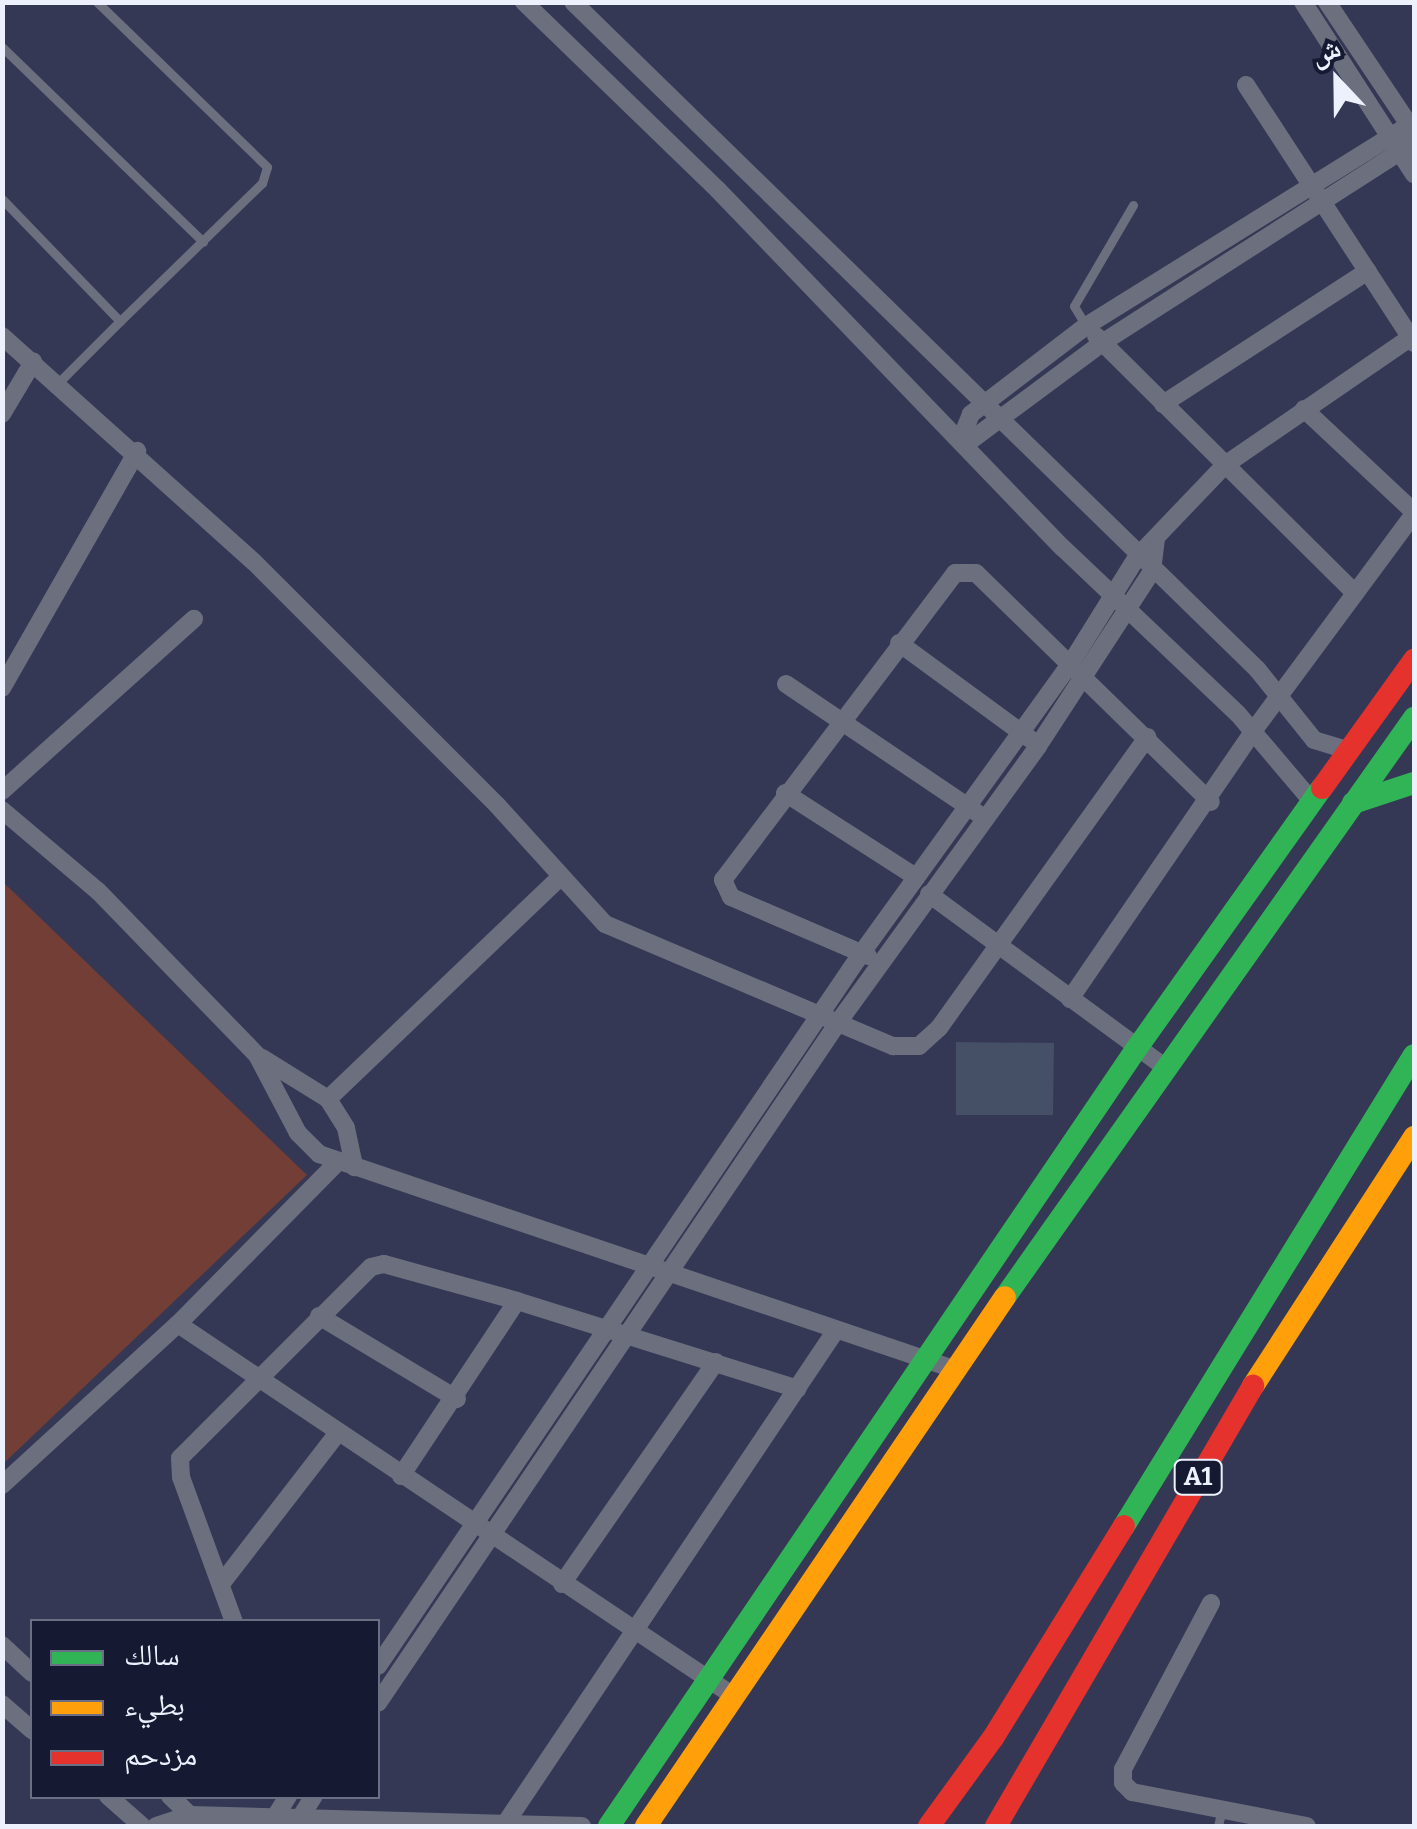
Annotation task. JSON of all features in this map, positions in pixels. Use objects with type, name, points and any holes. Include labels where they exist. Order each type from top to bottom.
[{"type":"main road","points":[[609,1826],[1137,1048],[1414,660]]},
{"type":"main road","points":[[646,1826],[954,1369],[1349,806],[1403,749],[1414,718]]},
{"type":"main road","points":[[1347,750],[1403,749]]},
{"type":"main road","points":[[1311,800],[1329,808],[1349,806],[1414,783]]},
{"type":"main road","name":"A1","points":[[956,1826],[993,1738],[1414,1054]]},
{"type":"main road","name":"A1","points":[[996,1826],[1242,1402],[1414,1137]]},
{"type":"main road","points":[[929,1826],[993,1738]]},
{"type":"street","points":[[524,2],[1114,596],[1254,730],[1311,800]]},
{"type":"street","points":[[572,2],[1280,694],[1320,745],[1347,750]]},
{"type":"street","points":[[1303,2],[1407,135]]},
{"type":"street","points":[[1327,2],[1407,135],[1414,174]]},
{"type":"street","points":[[380,1700],[837,1024],[1038,746],[1138,557],[1225,465],[1413,340],[1246,85]]},
{"type":"street","points":[[966,444],[1102,343],[1407,135]]},
{"type":"street","points":[[966,444],[964,428],[981,404],[1086,326],[1315,195]]},
{"type":"street","points":[[1163,404],[1368,271]]},
{"type":"street","points":[[1086,326],[1355,592]]},
{"type":"street","points":[[2,336],[136,451],[498,805],[559,878],[624,936],[903,1049],[919,1046],[940,1028],[1146,737]]},
{"type":"street","points":[[2,414],[33,362]]},
{"type":"street","points":[[1070,998],[1211,802],[1254,730],[1414,513],[1304,409]]},
{"type":"street","points":[[2,688],[136,451]]},
{"type":"street","points":[[380,1663],[861,954],[1023,733],[1129,610],[1152,571],[1156,539]]},
{"type":"street","points":[[881,961],[787,926],[724,890],[724,874],[948,579],[969,571],[1078,669],[1211,802]]},
{"type":"street","points":[[2,791],[194,619]]},
{"type":"street","points":[[900,643],[1038,746]]},
{"type":"street","points":[[786,684],[986,818]]},
{"type":"street","points":[[785,793],[916,877]]},
{"type":"street","points":[[2,810],[98,891],[258,1055],[328,1099],[346,1128],[346,1165],[2,1485]]},
{"type":"street","points":[[328,1099],[559,878]]},
{"type":"street","points":[[929,894],[1166,1068]]},
{"type":"street","points":[[258,1055],[304,1141],[346,1165],[954,1369]]},
{"type":"street","points":[[233,1619],[179,1462],[320,1316],[378,1264],[606,1328],[797,1389]]},
{"type":"street","points":[[401,1476],[457,1399],[518,1302]]},
{"type":"street","points":[[320,1316],[457,1399]]},
{"type":"street","points":[[178,1324],[255,1381],[734,1697]]},
{"type":"street","points":[[505,1824],[836,1330]]},
{"type":"street","points":[[562,1584],[716,1362]]},
{"type":"street","points":[[221,1584],[336,1435]]},
{"type":"street","points":[[1211,1603],[1122,1776],[1132,1792],[1220,1818],[1308,1826]]},
{"type":"street","points":[[402,1632],[420,1641]]},
{"type":"street","points":[[2,1646],[30,1670]]},
{"type":"street","points":[[2,1704],[30,1728]]},
{"type":"street","points":[[111,1799],[142,1826]]},
{"type":"street","points":[[173,1799],[196,1821]]},
{"type":"street","points":[[275,1818],[286,1799]]},
{"type":"street","points":[[300,1818],[312,1799]]},
{"type":"street","points":[[156,1826],[300,1818],[582,1826]]},
{"type":"lane","points":[[58,384],[262,183],[264,158],[98,2]]},
{"type":"lane","points":[[2,47],[203,242]]},
{"type":"lane","points":[[2,199],[120,321]]},
{"type":"lane","points":[[1086,326],[1074,306],[1133,205]]},
{"type":"shaded area","points":[[3,882],[307,1175],[3,1464]]},
{"type":"building","points":[[956,1042],[1054,1043],[1053,1115],[956,1115]]},
{"type":"traffic: fast","points":[[1005,1297],[1414,718]]},
{"type":"traffic: fast","points":[[1353,803],[1414,783]]},
{"type":"traffic: fast","points":[[609,1826],[1137,1048],[1322,788]]},
{"type":"traffic: fast","points":[[1124,1526],[1414,1055]]},
{"type":"traffic: slow","points":[[1253,1386],[1414,1137]]},
{"type":"traffic: slow","points":[[646,1826],[1005,1297]]},
{"type":"traffic: jam","points":[[1322,788],[1414,660]]},
{"type":"traffic: jam","points":[[996,1826],[1253,1386]]},
{"type":"traffic: jam","points":[[929,1826],[993,1738],[1124,1526]]}]
